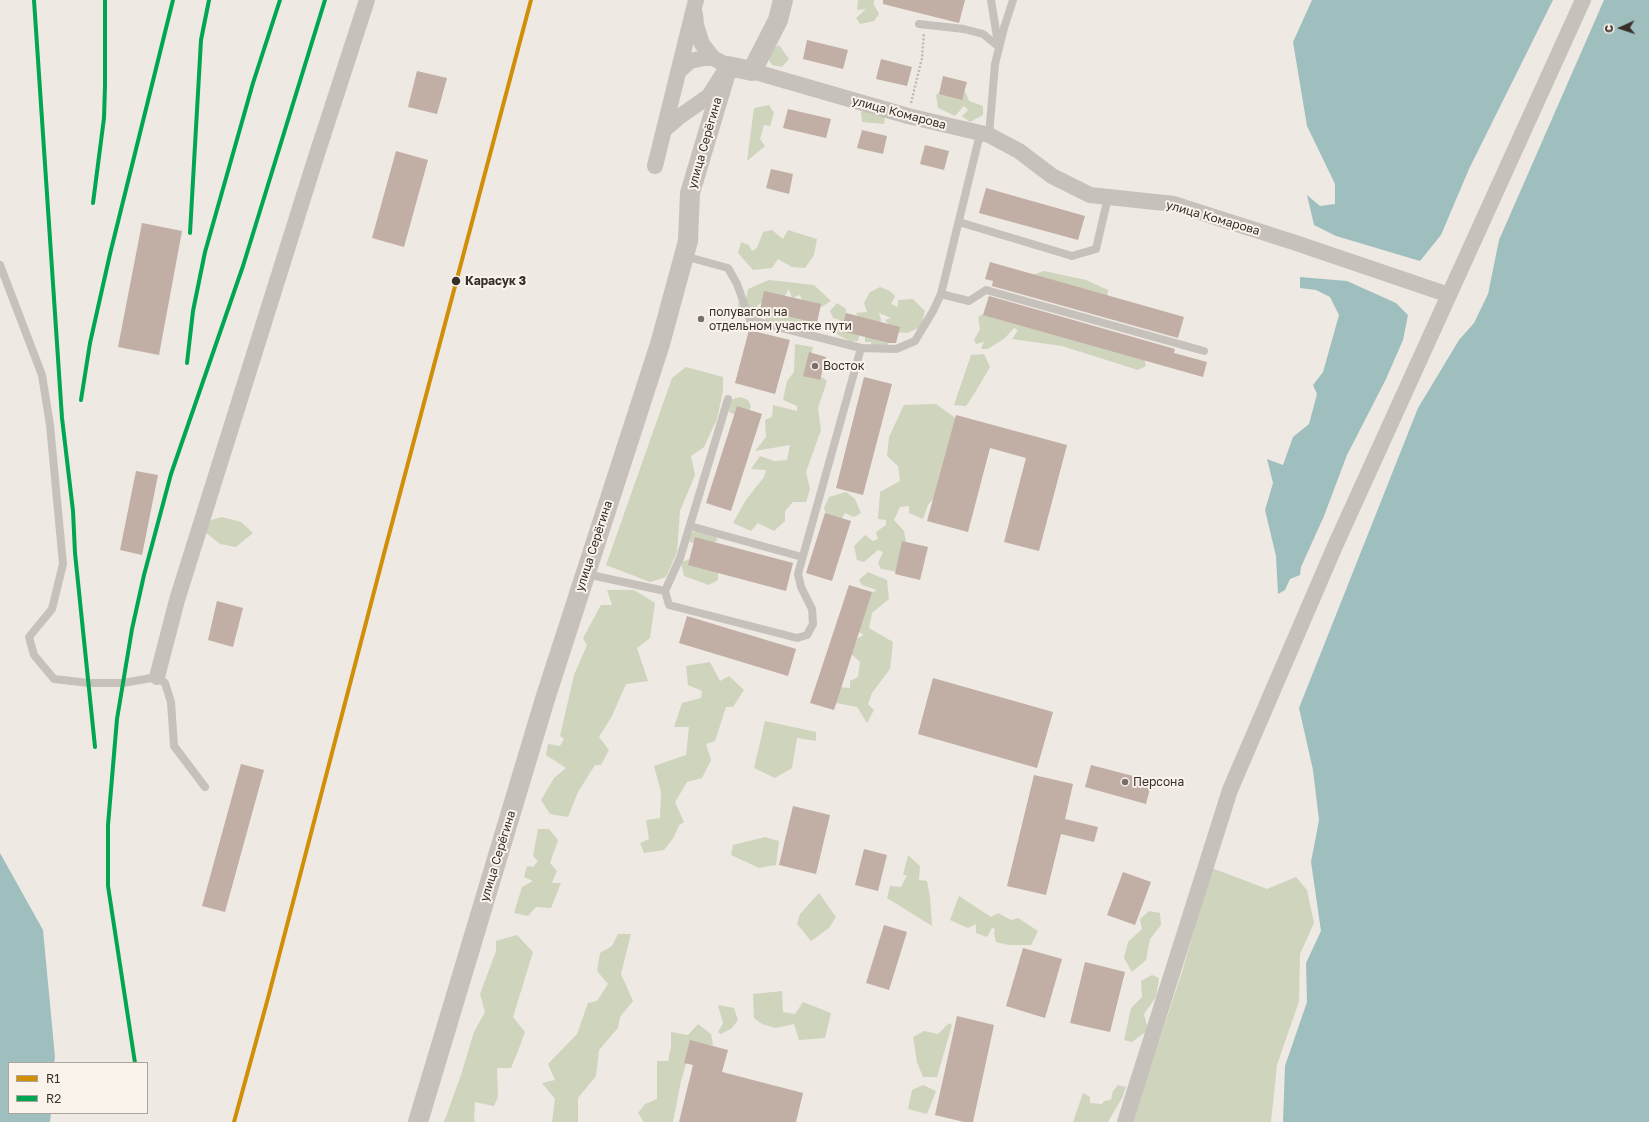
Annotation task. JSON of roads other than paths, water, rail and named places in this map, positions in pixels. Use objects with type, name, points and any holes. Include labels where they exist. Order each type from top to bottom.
[{"type":"street","points":[[157,677],[180,592],[344,83],[367,0]]},
{"type":"street","points":[[679,71],[690,61],[704,58],[752,72],[778,20],[782,0]]},
{"type":"street","points":[[1125,1122],[1230,790],[1335,546],[1583,0]]},
{"type":"street","points":[[695,5],[696,25],[702,44],[720,62]]},
{"type":"street","points":[[655,166],[695,5]]},
{"type":"street","points":[[664,130],[679,117],[709,96],[720,62]]},
{"type":"street","name":"улица Серёгина","points":[[418,1122],[545,699],[660,344],[688,241],[685,216],[720,62]]},
{"type":"street","name":"улица Комарова","points":[[752,72],[908,116],[984,135],[1019,151],[1052,176],[1090,194],[1174,204],[1293,242],[1449,295]]},
{"type":"lane","points":[[991,0],[999,48]]},
{"type":"lane","points":[[684,256],[728,268],[738,284],[750,320],[861,348],[896,349],[915,341],[941,294],[959,222],[984,135],[991,99],[995,64],[1004,28],[1014,0]]},
{"type":"lane","points":[[922,24],[964,29],[983,34],[999,48]]},
{"type":"lane","points":[[959,222],[1072,256],[1096,249],[1108,197]]},
{"type":"lane","points":[[0,266],[42,375],[50,425],[63,564],[52,609],[29,637],[34,656],[54,678],[88,683],[124,682],[157,677],[165,683],[171,702],[174,746],[205,787]]},
{"type":"lane","points":[[941,294],[969,302],[986,290],[1204,351]]},
{"type":"lane","points":[[728,400],[680,558],[665,591],[669,605],[797,638],[807,635],[813,624],[812,609],[801,587],[798,574],[861,348]]},
{"type":"lane","points":[[690,526],[802,558]]},
{"type":"lane","points":[[586,574],[665,591]]},
{"type":"water","points":[[1312,0],[1553,0],[1469,169],[1441,235],[1420,261],[1336,236],[1314,225],[1307,195],[1320,206],[1335,204],[1335,184],[1307,126],[1293,42]]},
{"type":"water","points":[[1604,0],[1649,0],[1649,1122],[1283,1122],[1285,1066],[1307,1002],[1306,963],[1321,931],[1311,862],[1319,820],[1313,770],[1299,708],[1418,408],[1459,340],[1474,323],[1488,294],[1499,240]]},
{"type":"water","points":[[1300,277],[1347,281],[1396,303],[1408,315],[1403,340],[1386,379],[1347,455],[1324,516],[1301,567],[1300,575],[1290,579],[1285,590],[1278,594],[1276,556],[1265,510],[1273,483],[1267,459],[1283,465],[1293,437],[1309,424],[1317,394],[1313,385],[1323,372],[1339,315],[1330,297],[1316,290],[1300,288]]},
{"type":"water","points":[[0,853],[43,930],[55,1057],[54,1062],[8,1062],[8,1114],[51,1114],[50,1122],[0,1122]]},
{"type":"place","name":"Карасук 3","points":[[456,281]]},
{"type":"place","name":"полувагон на отдельном участке пути","points":[[701,319]]},
{"type":"place","name":"Восток","points":[[815,366]]},
{"type":"place","name":"Персона","points":[[1125,782]]}]
